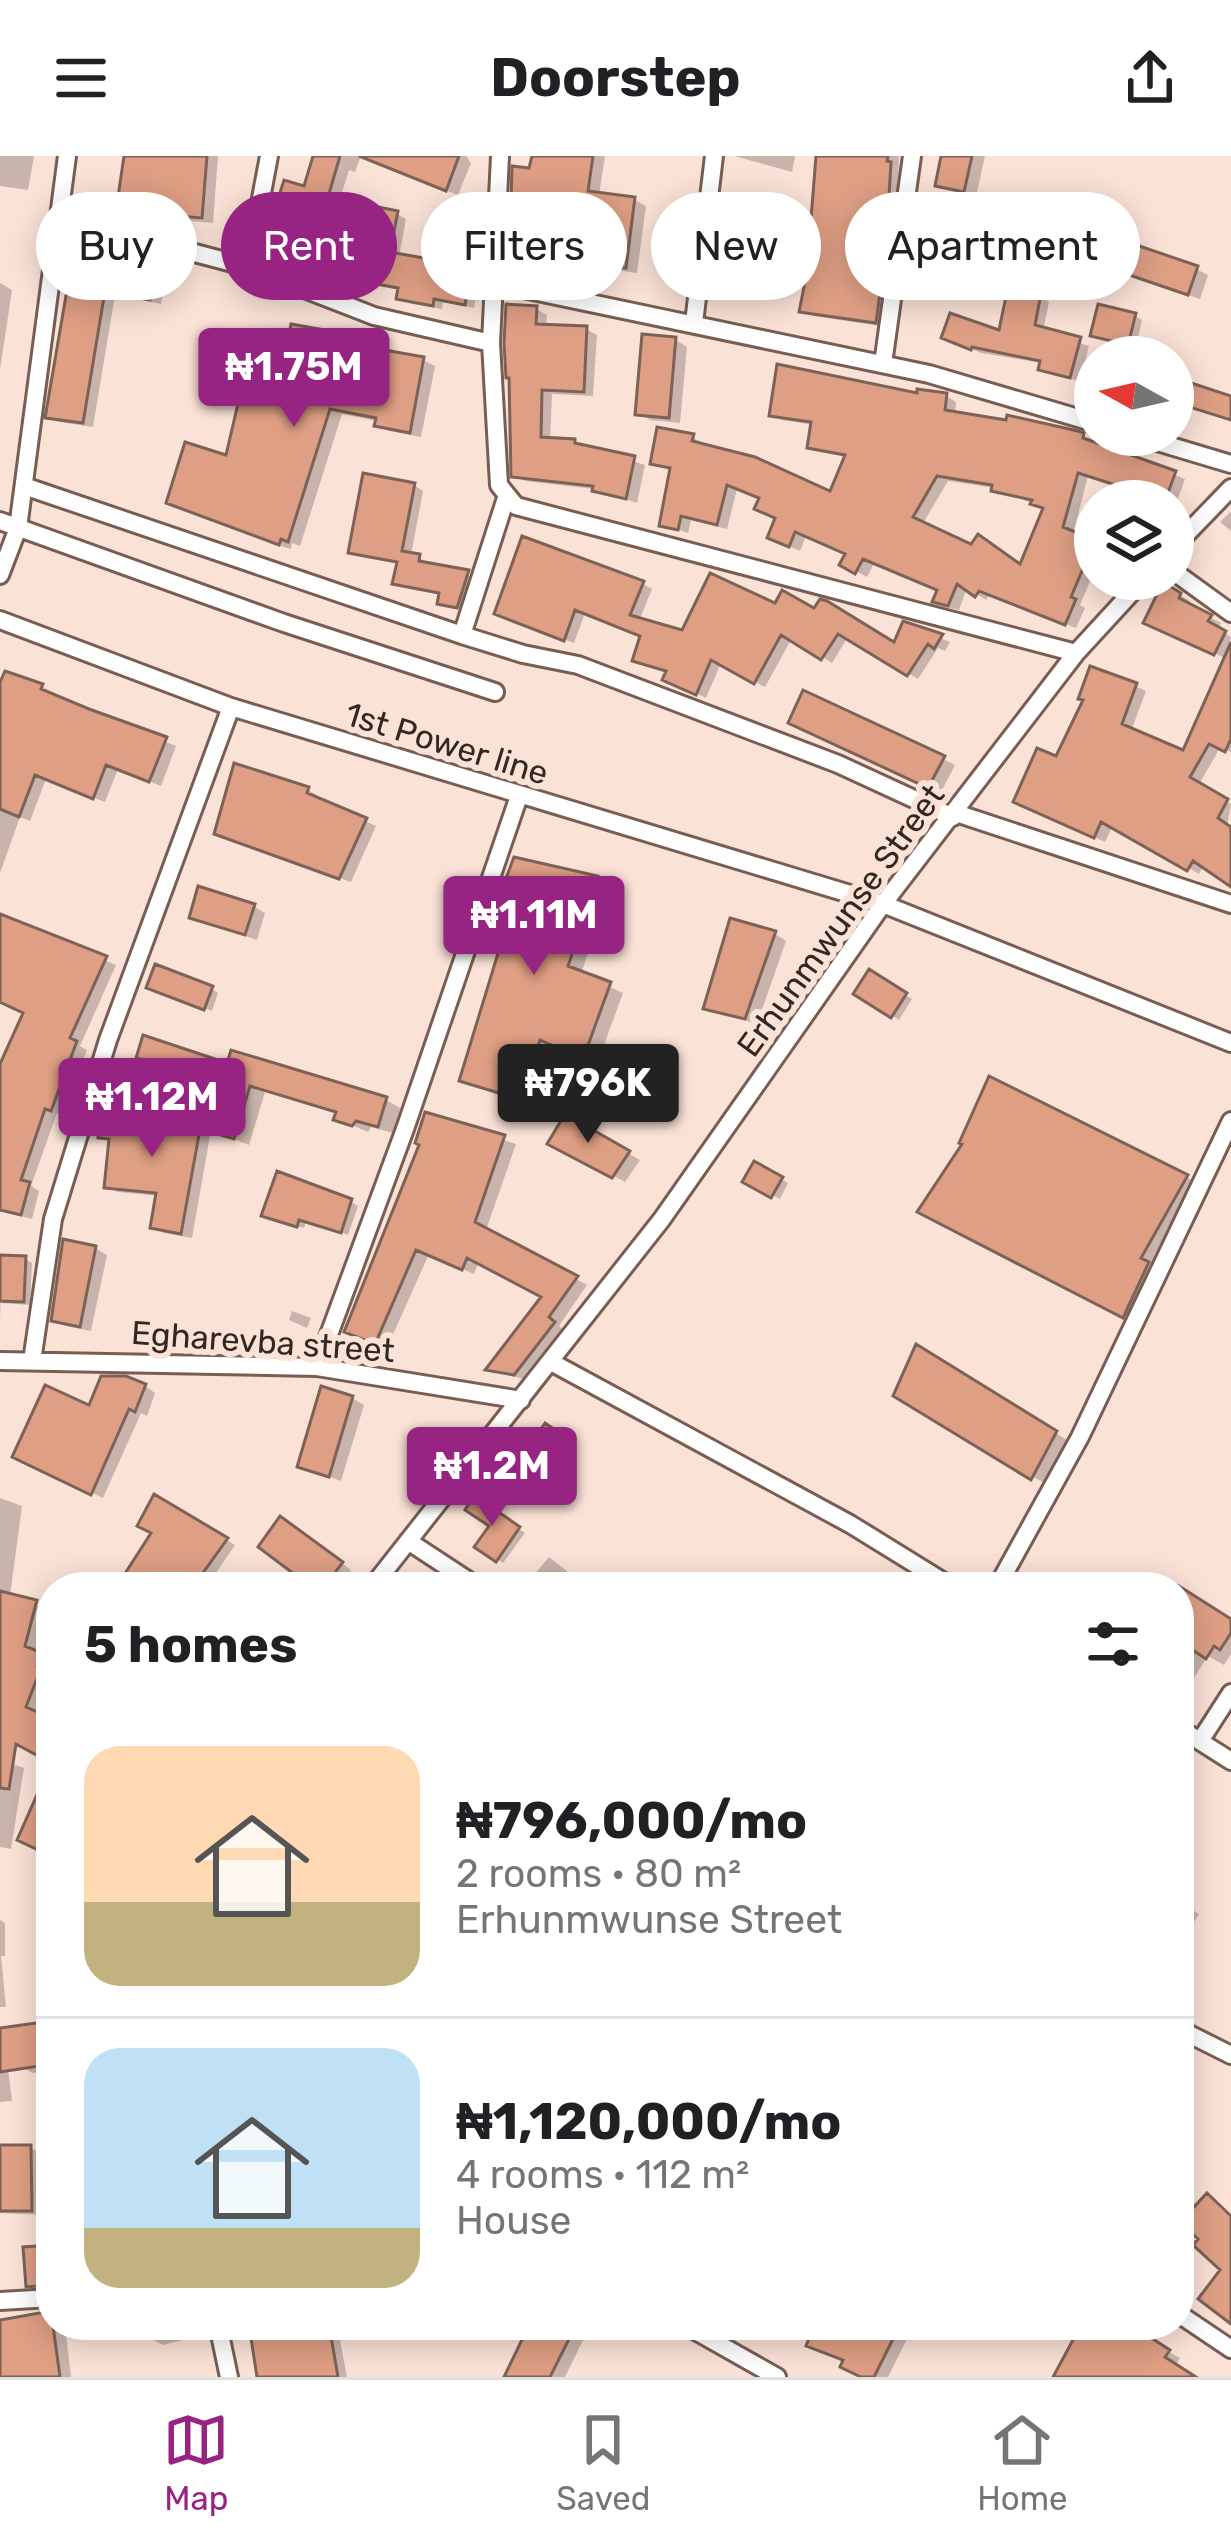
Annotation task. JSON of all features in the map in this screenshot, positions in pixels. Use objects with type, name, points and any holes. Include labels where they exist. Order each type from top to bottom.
[{"type":"street","points":[[62,192],[67,156]]},
{"type":"street","points":[[262,192],[268,156]]},
{"type":"street","points":[[499,192],[500,156]]},
{"type":"street","points":[[694,323],[715,156]]},
{"type":"street","points":[[883,364],[912,156]]},
{"type":"street","points":[[0,575],[19,528],[48,300]]},
{"type":"street","points":[[333,300],[374,316],[491,343]]},
{"type":"street","points":[[494,300],[491,343],[499,485],[516,506],[1076,653]]},
{"type":"street","points":[[577,300],[883,364],[1074,417]]},
{"type":"street","points":[[1194,453],[1231,464]]},
{"type":"street","points":[[24,486],[462,635],[578,664],[838,764],[954,815],[1231,904]]},
{"type":"street","points":[[1194,526],[1231,488]]},
{"type":"street","points":[[462,635],[506,497]]},
{"type":"street","points":[[0,521],[284,623],[495,692]]},
{"type":"street","points":[[1194,587],[1231,613]]},
{"type":"street","name":"Erhunmwunse Street","points":[[383,1572],[662,1219],[883,904],[1076,653],[1125,600]]},
{"type":"street","name":"1st Power line","points":[[0,620],[231,707],[883,904],[1231,1043]]},
{"type":"street","points":[[32,1361],[53,1219],[108,1040],[231,707]]},
{"type":"street","points":[[317,1367],[405,1130],[519,796]]},
{"type":"street","points":[[1005,1572],[1080,1437],[1231,1121]]},
{"type":"street","name":"Egharevba street","points":[[0,1361],[317,1367],[520,1400]]},
{"type":"street","points":[[550,1362],[850,1524],[928,1572]]},
{"type":"street","points":[[408,1540],[456,1572]]},
{"type":"street","points":[[1200,1741],[1231,1693]]},
{"type":"street","points":[[1194,1737],[1231,1761]]},
{"type":"street","points":[[1194,2036],[1231,2055]]},
{"type":"street","points":[[0,2301],[36,2299]]},
{"type":"street","points":[[1194,2324],[1231,2349]]},
{"type":"street","points":[[221,2340],[229,2377]]},
{"type":"street","points":[[712,2340],[777,2377]]},
{"type":"building","points":[[124,156],[207,156],[202,218],[197,218],[197,192],[119,192]]},
{"type":"building","points":[[313,156],[340,156],[330,192],[280,192],[284,180],[304,186]]},
{"type":"building","points":[[359,156],[459,156],[446,191]]},
{"type":"building","points":[[532,156],[593,156],[588,191],[596,192],[511,192],[512,166],[529,168]]},
{"type":"building","points":[[816,156],[888,156],[891,162],[889,192],[845,192],[845,300],[879,300],[876,323],[799,312],[801,300],[821,300],[821,192],[813,192]]},
{"type":"building","points":[[941,156],[972,156],[964,192],[935,186]]},
{"type":"building","points":[[627,196],[635,197],[627,260]]},
{"type":"building","points":[[1140,246],[1198,266],[1188,295],[1140,279]]},
{"type":"building","points":[[397,253],[421,258],[421,300],[434,300],[433,306],[397,299]]},
{"type":"building","points":[[65,300],[104,300],[83,423],[45,418]]},
{"type":"building","points":[[1005,300],[1040,300],[1035,325],[1077,336],[1070,378],[1038,370],[1040,361],[971,350],[941,338],[950,313],[999,330]]},
{"type":"building","points":[[506,304],[537,306],[536,324],[587,326],[584,392],[542,390],[541,437],[575,439],[575,443],[635,456],[626,499],[592,491],[593,486],[511,477]]},
{"type":"building","points":[[1098,304],[1136,313],[1130,336],[1090,336]]},
{"type":"building","points":[[291,324],[381,340],[379,349],[424,357],[410,433],[374,426],[376,418],[330,409],[288,542],[281,539],[279,545],[166,503],[185,442],[226,455],[243,382],[278,390]]},
{"type":"building","points":[[642,334],[676,337],[669,418],[635,415]]},
{"type":"building","points":[[777,364],[917,393],[917,389],[947,393],[945,410],[1006,420],[1007,415],[1074,430],[1074,456],[1134,456],[1176,471],[1173,480],[1100,480],[1078,473],[1063,527],[1074,531],[1071,597],[1076,600],[1065,625],[979,591],[975,597],[957,584],[948,606],[932,602],[937,590],[863,559],[855,574],[839,565],[845,554],[795,532],[789,547],[767,538],[775,518],[754,509],[759,498],[727,485],[717,525],[681,516],[678,530],[659,526],[670,468],[650,464],[657,427],[694,434],[692,441],[755,457],[830,491],[845,455],[807,448],[811,422],[769,416]],"holes":[[[937,476],[992,485],[991,491],[1032,500],[1030,504],[1043,508],[1020,564],[978,534],[971,544],[913,517]]]},
{"type":"building","points":[[1194,384],[1231,396],[1231,420],[1194,409]]},
{"type":"building","points":[[363,473],[415,483],[402,551],[420,554],[419,561],[469,570],[457,608],[437,604],[439,593],[392,584],[397,562],[348,553]]},
{"type":"building","points":[[522,536],[644,581],[630,615],[682,630],[710,573],[775,603],[782,590],[814,608],[820,599],[827,601],[894,642],[903,621],[943,634],[934,649],[928,644],[907,676],[838,634],[821,660],[781,635],[754,684],[711,660],[696,695],[662,680],[666,671],[632,661],[640,636],[575,610],[564,641],[494,614]]},
{"type":"building","points":[[1154,600],[1183,600],[1212,615],[1208,621],[1226,631],[1214,655],[1143,623]]},
{"type":"building","points":[[1231,642],[1231,739],[1225,752],[1209,744],[1190,777],[1228,799],[1218,818],[1231,827],[1231,887],[1193,861],[1187,871],[1101,822],[1094,838],[1013,802],[1037,748],[1056,756],[1083,700],[1078,699],[1090,666],[1137,683],[1122,724],[1183,750]]},
{"type":"building","points":[[5,671],[167,737],[149,782],[106,765],[93,799],[35,775],[19,817],[0,809],[0,682]]},
{"type":"building","points":[[803,690],[945,756],[928,788],[788,723]]},
{"type":"building","points":[[234,763],[309,787],[307,793],[367,818],[339,879],[214,834]]},
{"type":"building","points":[[514,857],[598,876],[568,966],[611,982],[583,1059],[540,1040],[522,1100],[459,1081],[503,937],[486,932]]},
{"type":"building","points":[[198,886],[255,904],[245,935],[189,918]]},
{"type":"building","points":[[0,914],[107,956],[70,1038],[77,1041],[51,1111],[45,1109],[21,1180],[30,1182],[21,1215],[0,1210],[0,1064],[23,1013],[0,1002]]},
{"type":"building","points":[[730,918],[776,931],[745,1019],[703,1009]]},
{"type":"building","points":[[155,964],[213,986],[204,1010],[146,988]]},
{"type":"building","points":[[869,969],[907,993],[891,1018],[853,994]]},
{"type":"building","points":[[143,1035],[227,1063],[231,1050],[387,1097],[378,1127],[333,1120],[336,1112],[250,1086],[234,1139],[207,1131],[220,1085],[136,1058]]},
{"type":"building","points":[[989,1076],[1188,1175],[1141,1258],[1149,1262],[1123,1318],[917,1212],[962,1144]]},
{"type":"building","points":[[100,1111],[202,1118],[181,1234],[150,1228],[156,1193],[104,1188],[109,1139],[98,1138]]},
{"type":"building","points":[[425,1112],[505,1135],[475,1222],[578,1276],[549,1317],[555,1322],[514,1375],[485,1370],[541,1297],[467,1258],[462,1270],[416,1250],[375,1344],[344,1332],[419,1145],[415,1143]]},
{"type":"building","points":[[565,1114],[630,1151],[612,1178],[547,1144]]},
{"type":"building","points":[[754,1161],[783,1177],[771,1198],[742,1182]]},
{"type":"building","points":[[277,1171],[352,1199],[341,1233],[299,1220],[297,1227],[261,1216]]},
{"type":"building","points":[[63,1239],[96,1246],[80,1327],[51,1321]]},
{"type":"building","points":[[0,1255],[26,1256],[24,1302],[0,1301]]},
{"type":"building","points":[[916,1344],[1057,1431],[1031,1480],[893,1396]]},
{"type":"building","points":[[101,1376],[126,1376],[146,1384],[135,1412],[129,1409],[91,1495],[12,1457],[45,1385],[89,1405]]},
{"type":"building","points":[[321,1386],[353,1396],[329,1477],[297,1467]]},
{"type":"building","points":[[545,1423],[558,1432],[528,1476],[508,1460],[521,1444],[527,1449]]},
{"type":"building","points":[[154,1494],[228,1538],[204,1572],[126,1572],[151,1533],[137,1526]]},
{"type":"building","points":[[474,1495],[520,1527],[496,1562],[474,1547],[489,1526],[465,1510]]},
{"type":"building","points":[[280,1516],[343,1562],[335,1572],[291,1572],[258,1547]]},
{"type":"building","points":[[0,1591],[36,1600],[25,1646],[36,1651],[36,1681],[26,1707],[36,1711],[36,1755],[16,1744],[9,1789],[0,1788]]},
{"type":"building","points":[[1194,1596],[1231,1619],[1231,1633],[1220,1650],[1214,1646],[1206,1659],[1194,1651]]},
{"type":"building","points":[[36,1797],[36,1849],[17,1840]]},
{"type":"building","points":[[36,2023],[36,2066],[0,2072],[0,2028]]},
{"type":"building","points":[[0,2145],[31,2145],[32,2211],[0,2211]]},
{"type":"building","points":[[1207,2193],[1231,2216],[1231,2324],[1198,2299],[1220,2270],[1194,2246],[1198,2239],[1194,2207]]},
{"type":"building","points":[[36,2246],[36,2286],[26,2287],[23,2247]]},
{"type":"building","points":[[36,2314],[36,2340],[55,2340],[60,2377],[0,2377],[0,2320]]},
{"type":"building","points":[[251,2340],[332,2340],[338,2377],[257,2377]]},
{"type":"building","points":[[522,2340],[568,2340],[550,2377],[504,2377]]},
{"type":"building","points":[[808,2340],[892,2340],[874,2377],[861,2377],[840,2367],[843,2360],[806,2346]]},
{"type":"building","points":[[1073,2340],[1154,2340],[1170,2350],[1165,2357],[1196,2377],[1053,2377]]}]
